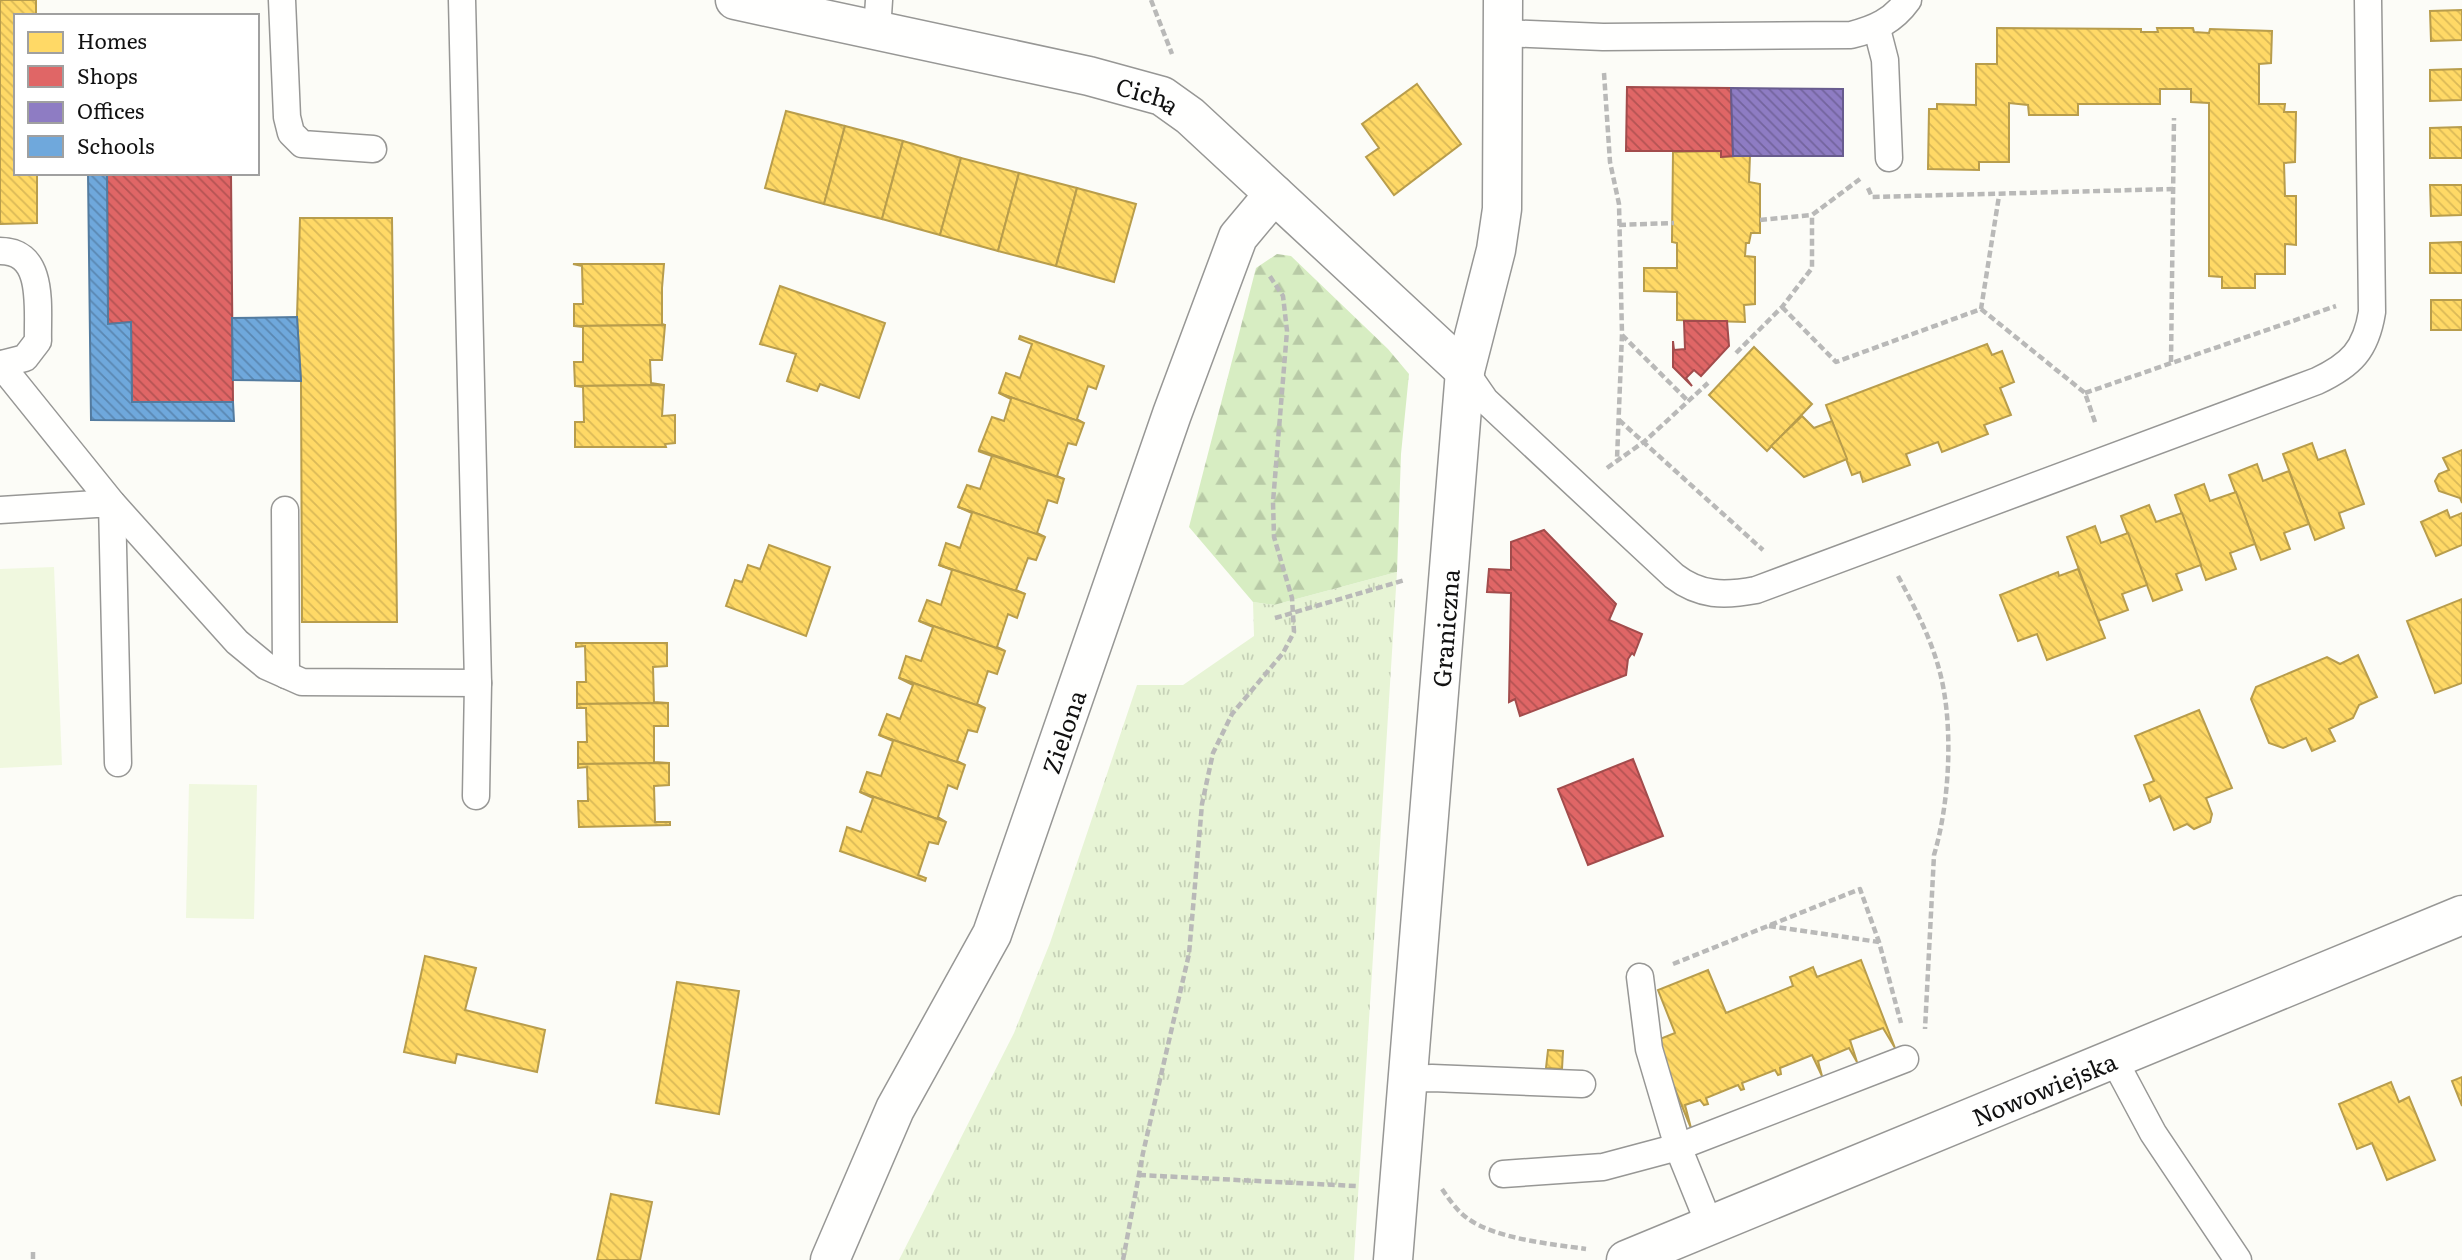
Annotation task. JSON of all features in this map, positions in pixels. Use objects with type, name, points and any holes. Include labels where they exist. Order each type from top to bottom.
[{"type":"street","name":"Cicha","points":[[735,0],[878,15],[1161,96],[1190,116],[1465,371]]},
{"type":"street","name":"Graniczna","points":[[1393,1260],[1465,371],[1496,250],[1502,209],[1503,16]]},
{"type":"street","name":"Zielona","points":[[830,1260],[895,1109],[992,934],[1172,414],[1238,237],[1275,194]]},
{"type":"street","name":"Nowowiejska","points":[[1626,1260],[2462,915]]},
{"type":"lane","points":[[282,0],[287,117],[291,133],[302,144],[373,149]]},
{"type":"lane","points":[[462,0],[478,683],[476,796]]},
{"type":"lane","points":[[1503,16],[1591,37],[1851,35],[1877,29],[1900,11],[1908,0]]},
{"type":"lane","points":[[1465,371],[1485,400],[1690,589],[1730,595],[1756,590],[2342,369],[2356,354],[2368,332],[2372,293],[2368,0]]},
{"type":"lane","points":[[1877,29],[1885,60],[1889,158]]},
{"type":"lane","points":[[0,251],[12,251],[29,263],[36,280],[38,341],[25,358],[1,364],[112,503],[237,642],[266,666],[302,682],[478,683]]},
{"type":"lane","points":[[0,510],[112,503]]},
{"type":"lane","points":[[112,503],[117,763]]},
{"type":"lane","points":[[285,510],[286,675]]},
{"type":"lane","points":[[1640,977],[1649,1048],[1678,1147],[1710,1226]]},
{"type":"lane","points":[[1503,1174],[1603,1167],[1678,1147],[1905,1059]]},
{"type":"lane","points":[[2114,1060],[2153,1133],[2238,1260]]},
{"type":"lane","points":[[1408,1079],[1432,1077],[1582,1084]]},
{"type":"path","points":[[1151,0],[1174,60]]},
{"type":"path","points":[[1604,61],[1610,162],[1619,204],[1622,334],[1618,459]]},
{"type":"path","points":[[2171,362],[2174,118]]},
{"type":"path","points":[[1760,220],[1812,215],[1889,158]]},
{"type":"path","points":[[1862,177],[1872,197],[1999,196],[2173,189]]},
{"type":"path","points":[[1981,309],[1999,196]]},
{"type":"path","points":[[1736,353],[1783,307],[1811,268],[1812,215]]},
{"type":"path","points":[[1619,225],[1674,223]]},
{"type":"path","points":[[1124,1260],[1139,1175],[1189,954],[1202,804],[1213,753],[1232,714],[1283,653],[1294,632],[1294,613],[1280,565],[1274,526],[1287,331],[1283,296],[1263,267]]},
{"type":"path","points":[[2085,393],[2372,293]]},
{"type":"path","points":[[1783,307],[1836,362],[1981,309]]},
{"type":"path","points":[[1981,309],[2085,393],[2108,459]]},
{"type":"path","points":[[1622,334],[1688,401]]},
{"type":"path","points":[[1596,461],[1605,470],[1645,441],[1708,383]]},
{"type":"path","points":[[1619,419],[1792,576]]},
{"type":"path","points":[[1880,544],[1927,632],[1940,671],[1946,716],[1943,827],[1934,855],[1925,1037]]},
{"type":"path","points":[[1275,618],[1409,579]]},
{"type":"path","points":[[1640,977],[1860,889],[1879,942],[1907,1043],[1905,1059]]},
{"type":"path","points":[[1769,926],[1879,942]]},
{"type":"path","points":[[1139,1175],[1399,1188]]},
{"type":"path","points":[[1437,1183],[1467,1218],[1482,1227],[1546,1243],[1587,1249]]},
{"type":"path","points":[[33,1252],[33,1260]]},
{"type":"green space","points":[[1277,254],[1291,256],[1388,349],[1409,374],[1401,454],[1397,572],[1274,605],[1253,602],[1189,527],[1256,268]]},
{"type":"green space","points":[[54,567],[62,765],[0,768],[0,569]]},
{"type":"green space","points":[[1397,572],[1354,1260],[899,1260],[1014,1033],[1050,943],[1137,685],[1183,685],[1254,636],[1253,602],[1274,605]]},
{"type":"green space","points":[[189,784],[257,785],[254,919],[186,918]]},
{"type":"building: Homes","points":[[0,0],[36,0],[36,14],[14,14],[14,175],[37,175],[37,223],[0,224]]},
{"type":"building: Homes","points":[[2462,10],[2462,40],[2431,41],[2430,11]]},
{"type":"building: Homes","points":[[1997,28],[2141,29],[2141,32],[2158,32],[2157,28],[2193,28],[2194,32],[2209,33],[2210,29],[2272,31],[2271,63],[2259,64],[2259,104],[2285,104],[2284,112],[2296,112],[2295,162],[2284,163],[2285,196],[2296,196],[2296,245],[2285,244],[2285,274],[2255,274],[2255,288],[2222,288],[2222,277],[2209,276],[2209,103],[2191,102],[2191,89],[2160,89],[2160,104],[2078,104],[2078,115],[2029,115],[2028,105],[2009,103],[2009,162],[1979,162],[1979,170],[1928,169],[1929,109],[1937,109],[1937,104],[1976,105],[1976,64],[1997,64]]},
{"type":"building: Homes","points":[[2462,69],[2462,100],[2430,101],[2430,70]]},
{"type":"building: Homes","points":[[1417,84],[1461,144],[1394,195],[1366,157],[1379,148],[1362,124]]},
{"type":"building: Homes","points":[[786,111],[845,126],[824,204],[765,188]]},
{"type":"building: Homes","points":[[845,126],[903,141],[882,219],[824,204]]},
{"type":"building: Homes","points":[[2462,127],[2462,158],[2430,158],[2430,128]]},
{"type":"building: Homes","points":[[903,141],[961,158],[940,235],[882,219]]},
{"type":"building: Homes","points":[[1721,151],[1721,157],[1750,155],[1749,182],[1760,184],[1760,233],[1751,233],[1749,243],[1746,243],[1745,256],[1755,257],[1755,304],[1744,305],[1745,322],[1677,320],[1677,292],[1644,291],[1644,268],[1677,268],[1677,243],[1672,242],[1673,152]]},
{"type":"building: Homes","points":[[961,158],[1019,173],[998,251],[940,235]]},
{"type":"building: Homes","points":[[1019,173],[1077,188],[1056,266],[998,251]]},
{"type":"building: Homes","points":[[2430,185],[2462,185],[2462,215],[2431,216]]},
{"type":"building: Homes","points":[[1077,188],[1136,204],[1114,282],[1056,266]]},
{"type":"building: Homes","points":[[300,218],[392,218],[397,622],[302,622],[301,381],[297,317]]},
{"type":"building: Homes","points":[[2462,242],[2462,273],[2430,273],[2430,243]]},
{"type":"building: Homes","points":[[573,264],[664,264],[662,324],[665,325],[574,326],[574,304],[583,304],[582,266]]},
{"type":"building: Homes","points":[[780,286],[885,323],[859,398],[820,384],[817,391],[787,381],[796,354],[760,344]]},
{"type":"building: Homes","points":[[2431,300],[2462,300],[2462,330],[2431,330]]},
{"type":"building: Homes","points":[[665,325],[662,360],[650,360],[651,383],[664,385],[575,386],[574,362],[583,362],[583,327],[574,326]]},
{"type":"building: Homes","points":[[1020,336],[1104,366],[1096,389],[1088,386],[1077,419],[1084,423],[999,393],[1006,373],[1020,378],[1032,344],[1019,339]]},
{"type":"building: Homes","points":[[1987,344],[1992,355],[2002,351],[2014,382],[2000,388],[2011,415],[1984,425],[1988,434],[1942,452],[1938,442],[1906,454],[1910,465],[1863,482],[1860,472],[1852,475],[1826,405]]},
{"type":"building: Homes","points":[[1754,347],[1812,404],[1767,451],[1709,395]]},
{"type":"building: Homes","points":[[664,385],[662,416],[675,415],[675,443],[665,444],[666,447],[575,447],[575,422],[584,422],[583,387],[575,386]]},
{"type":"building: Homes","points":[[999,393],[1084,423],[1076,445],[1068,443],[1057,476],[1064,479],[979,450],[992,417],[1004,421],[1011,399]]},
{"type":"building: Homes","points":[[1802,416],[1814,428],[1832,421],[1847,459],[1804,477],[1771,446]]},
{"type":"building: Homes","points":[[2312,443],[2318,460],[2345,450],[2364,504],[2339,513],[2344,528],[2315,540],[2283,454]]},
{"type":"building: Homes","points":[[2462,450],[2462,503],[2460,498],[2439,491],[2435,481],[2439,474],[2449,470],[2443,458]]},
{"type":"building: Homes","points":[[978,451],[1064,479],[1057,503],[1048,500],[1037,533],[1045,537],[958,507],[967,485],[980,489],[992,456]]},
{"type":"building: Homes","points":[[2257,464],[2263,481],[2289,471],[2309,524],[2284,533],[2290,549],[2261,560],[2229,475]]},
{"type":"building: Homes","points":[[2204,484],[2210,501],[2236,492],[2255,544],[2230,553],[2236,569],[2206,580],[2175,495]]},
{"type":"building: Homes","points":[[2149,505],[2156,522],[2182,513],[2201,565],[2176,574],[2182,590],[2153,601],[2121,516]]},
{"type":"building: Homes","points":[[958,507],[1045,537],[1036,560],[1028,558],[1016,590],[1025,594],[939,565],[946,543],[960,548],[972,513]]},
{"type":"building: Homes","points":[[2447,510],[2450,518],[2462,513],[2462,545],[2436,556],[2421,522]]},
{"type":"building: Homes","points":[[2095,526],[2101,543],[2128,533],[2147,585],[2122,594],[2128,610],[2098,621],[2067,537]]},
{"type":"building: Homes","points":[[769,545],[830,567],[806,636],[726,606],[735,580],[742,582],[748,565],[760,569]]},
{"type":"building: Homes","points":[[939,565],[1025,594],[1017,618],[1008,614],[997,647],[1005,651],[919,621],[927,600],[941,605],[952,570]]},
{"type":"building: Homes","points":[[2078,569],[2105,638],[2047,660],[2037,634],[2018,641],[2000,595],[2058,572],[2059,576]]},
{"type":"building: Homes","points":[[2462,599],[2462,683],[2435,693],[2407,621]]},
{"type":"building: Homes","points":[[919,621],[1005,651],[997,674],[988,671],[977,704],[985,708],[899,678],[906,656],[921,661],[933,627]]},
{"type":"building: Homes","points":[[576,643],[667,643],[667,666],[653,667],[654,702],[668,703],[577,704],[577,682],[586,682],[585,646],[576,647]]},
{"type":"building: Homes","points":[[2358,655],[2377,697],[2359,705],[2353,718],[2329,729],[2335,741],[2312,751],[2306,738],[2283,748],[2269,743],[2251,699],[2256,687],[2327,657],[2340,664]]},
{"type":"building: Homes","points":[[899,678],[985,708],[977,732],[968,730],[957,761],[965,765],[879,735],[887,714],[900,719],[913,685]]},
{"type":"building: Homes","points":[[668,703],[668,726],[654,726],[654,762],[669,763],[578,764],[578,742],[587,742],[586,708],[577,708],[577,704]]},
{"type":"building: Homes","points":[[2199,710],[2232,788],[2206,798],[2212,814],[2210,822],[2194,829],[2187,824],[2174,830],[2160,796],[2150,801],[2144,785],[2154,781],[2135,736]]},
{"type":"building: Homes","points":[[879,735],[965,765],[957,789],[948,785],[938,817],[946,822],[860,792],[867,772],[881,776],[893,741]]},
{"type":"building: Homes","points":[[669,763],[669,785],[654,786],[655,822],[670,822],[670,825],[579,827],[578,801],[588,801],[587,767],[578,768],[578,764]]},
{"type":"building: Homes","points":[[860,792],[946,822],[938,844],[929,842],[918,875],[926,878],[925,881],[840,851],[847,827],[861,832],[873,798]]},
{"type":"building: Homes","points":[[425,956],[476,968],[465,1010],[545,1030],[537,1072],[457,1054],[455,1063],[404,1052]]},
{"type":"building: Homes","points":[[1861,960],[1895,1048],[1883,1028],[1850,1040],[1857,1062],[1849,1048],[1818,1061],[1822,1076],[1812,1055],[1780,1068],[1781,1074],[1778,1075],[1775,1070],[1742,1083],[1744,1089],[1741,1090],[1738,1085],[1706,1098],[1708,1104],[1704,1105],[1700,1100],[1685,1105],[1691,1128],[1655,1041],[1675,1033],[1658,990],[1708,970],[1726,1013],[1793,986],[1790,977],[1813,967],[1817,977]]},
{"type":"building: Homes","points":[[677,982],[739,991],[719,1114],[656,1103]]},
{"type":"building: Homes","points":[[1548,1050],[1563,1051],[1562,1069],[1546,1068]]},
{"type":"building: Homes","points":[[2462,1077],[2462,1106],[2452,1081]]},
{"type":"building: Homes","points":[[2391,1082],[2399,1102],[2409,1097],[2435,1160],[2387,1180],[2372,1143],[2357,1149],[2339,1104]]},
{"type":"building: Homes","points":[[611,1194],[652,1202],[640,1260],[597,1260]]},
{"type":"building: Shops","points":[[1627,87],[1731,88],[1733,156],[1721,157],[1721,151],[1626,151]]},
{"type":"building: Shops","points":[[107,175],[231,175],[233,402],[132,402],[131,322],[108,324]]},
{"type":"building: Shops","points":[[1684,321],[1727,321],[1729,346],[1701,376],[1694,370],[1686,378],[1692,386],[1673,367],[1673,341],[1674,350],[1685,349]]},
{"type":"building: Shops","points":[[1544,530],[1616,604],[1609,620],[1642,634],[1634,655],[1632,653],[1628,659],[1626,675],[1520,716],[1515,699],[1509,702],[1511,593],[1487,592],[1489,569],[1511,570],[1511,542]]},
{"type":"building: Shops","points":[[1633,759],[1663,836],[1588,865],[1558,789]]},
{"type":"building: Offices","points":[[1731,88],[1843,89],[1843,156],[1733,156]]},
{"type":"building: Schools","points":[[88,175],[107,175],[108,324],[131,322],[132,402],[233,402],[234,421],[91,420]]},
{"type":"building: Schools","points":[[297,317],[301,381],[233,380],[232,318]]}]
